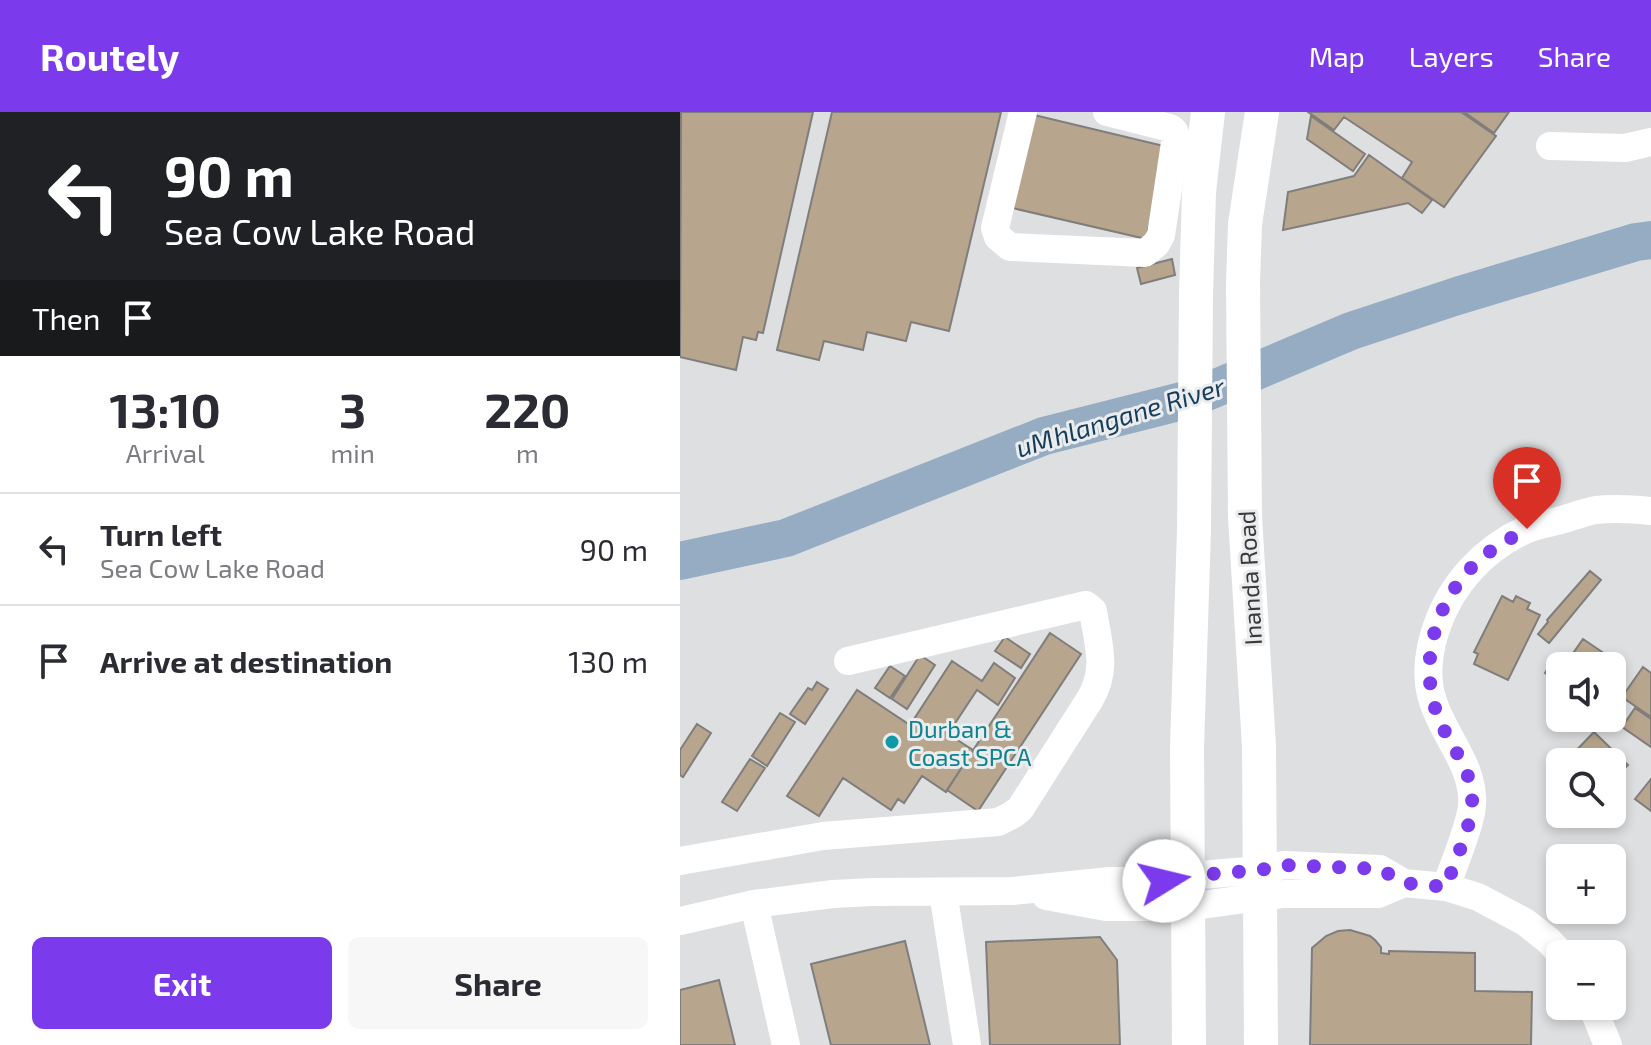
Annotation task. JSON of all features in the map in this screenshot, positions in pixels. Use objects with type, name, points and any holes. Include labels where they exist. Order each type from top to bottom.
[{"type":"main road","points":[[1189,1045],[1187,748],[1194,530],[1196,294],[1199,192],[1208,112]]},
{"type":"main road","name":"Inanda Road","points":[[1261,1045],[1259,746],[1245,517],[1243,283],[1245,224],[1262,112]]},
{"type":"street","points":[[1023,112],[995,228],[998,237],[1010,247],[1145,253],[1161,235],[1176,136],[1170,128],[1107,112]]},
{"type":"street","points":[[1550,146],[1625,148],[1651,142]]},
{"type":"street","points":[[1446,887],[1472,806],[1470,782],[1431,696],[1428,668],[1432,640],[1442,611],[1475,564],[1497,546],[1527,529],[1595,510],[1651,511]]},
{"type":"street","points":[[680,861],[823,836],[1005,819],[1020,809],[1090,699],[1097,687],[1101,662],[1093,611],[1086,605],[848,661]]},
{"type":"street","points":[[680,921],[754,904],[873,892],[1013,891],[1110,881],[1164,881],[1187,892],[1260,884],[1283,894],[1378,894],[1404,883],[1446,887],[1478,897],[1525,922],[1548,940]]},
{"type":"street","points":[[943,892],[967,1045]]},
{"type":"street","points":[[754,904],[786,1045]]},
{"type":"street","points":[[1598,1020],[1608,1045]]},
{"type":"building","points":[[681,112],[813,112],[763,333],[758,332],[756,340],[743,337],[736,370],[680,357]]},
{"type":"building","points":[[832,112],[1001,112],[949,331],[911,322],[906,341],[867,332],[863,350],[824,341],[819,360],[777,350]]},
{"type":"building","points":[[1308,112],[1461,112],[1496,136],[1444,207],[1402,178],[1412,162],[1344,117],[1334,130]]},
{"type":"building","points":[[1464,112],[1509,112],[1494,133]]},
{"type":"building","points":[[1030,114],[1168,147],[1146,239],[1008,207]]},
{"type":"building","points":[[1311,116],[1365,154],[1353,171],[1307,139]]},
{"type":"building","points":[[1369,155],[1432,200],[1422,213],[1408,203],[1283,230],[1288,192],[1354,176]]},
{"type":"building","points":[[1172,259],[1175,275],[1141,284],[1137,268]]},
{"type":"building","points":[[1590,571],[1601,580],[1549,643],[1538,634]]},
{"type":"building","points":[[1502,596],[1513,602],[1516,596],[1530,603],[1527,609],[1540,615],[1508,680],[1474,664],[1478,654],[1474,652]]},
{"type":"building","name":"Durban & Coast SPCA","points":[[1050,633],[1081,654],[978,811],[947,790]]},
{"type":"building","name":"Durban & Coast SPCA","points":[[1005,637],[1030,654],[1021,668],[995,651]]},
{"type":"building","points":[[1583,639],[1602,652],[1574,652]]},
{"type":"building","name":"Durban & Coast SPCA","points":[[920,655],[935,665],[907,709],[892,699]]},
{"type":"building","name":"Durban & Coast SPCA","points":[[952,661],[982,681],[994,663],[1015,678],[998,705],[977,690],[948,734],[973,750],[946,792],[922,776],[904,803],[898,799],[891,810],[843,778],[819,816],[787,796],[857,690],[910,725]]},
{"type":"building","name":"Durban & Coast SPCA","points":[[890,666],[905,676],[890,698],[875,688]]},
{"type":"building","points":[[1643,667],[1651,673],[1651,717],[1626,700],[1626,691]]},
{"type":"building","points":[[817,682],[828,689],[805,724],[790,714],[808,688],[812,690]]},
{"type":"building","points":[[1635,708],[1651,719],[1651,747],[1626,730],[1626,721]]},
{"type":"building","points":[[780,713],[795,722],[767,766],[752,756]]},
{"type":"building","points":[[697,724],[711,733],[683,777],[680,775],[680,750]]},
{"type":"building","points":[[1594,732],[1610,748],[1579,748]]},
{"type":"building","points":[[750,759],[765,768],[737,811],[722,802]]},
{"type":"building","points":[[1651,779],[1651,811],[1635,799]]},
{"type":"building","points":[[1350,930],[1370,936],[1381,947],[1381,953],[1475,953],[1475,991],[1532,992],[1531,1045],[1310,1045],[1312,948],[1326,936]]},
{"type":"building","points":[[1100,937],[1117,960],[1120,1045],[990,1045],[986,942]]},
{"type":"building","points":[[905,941],[930,1045],[831,1045],[811,964]]},
{"type":"building","points":[[719,980],[735,1045],[680,1045],[680,990]]},
{"type":"waterway","name":"uMhlangane River","points":[[680,561],[786,538],[1044,436],[1190,399],[1351,331],[1457,296],[1651,240]]},
{"type":"place","name":"Durban & Coast SPCA","points":[[892,742]]},
{"type":"route","points":[[1164,881],[1284,865],[1380,869],[1404,883],[1446,887],[1472,806],[1470,782],[1431,696],[1428,668],[1432,640],[1442,611],[1475,564],[1497,546],[1527,529]]}]
